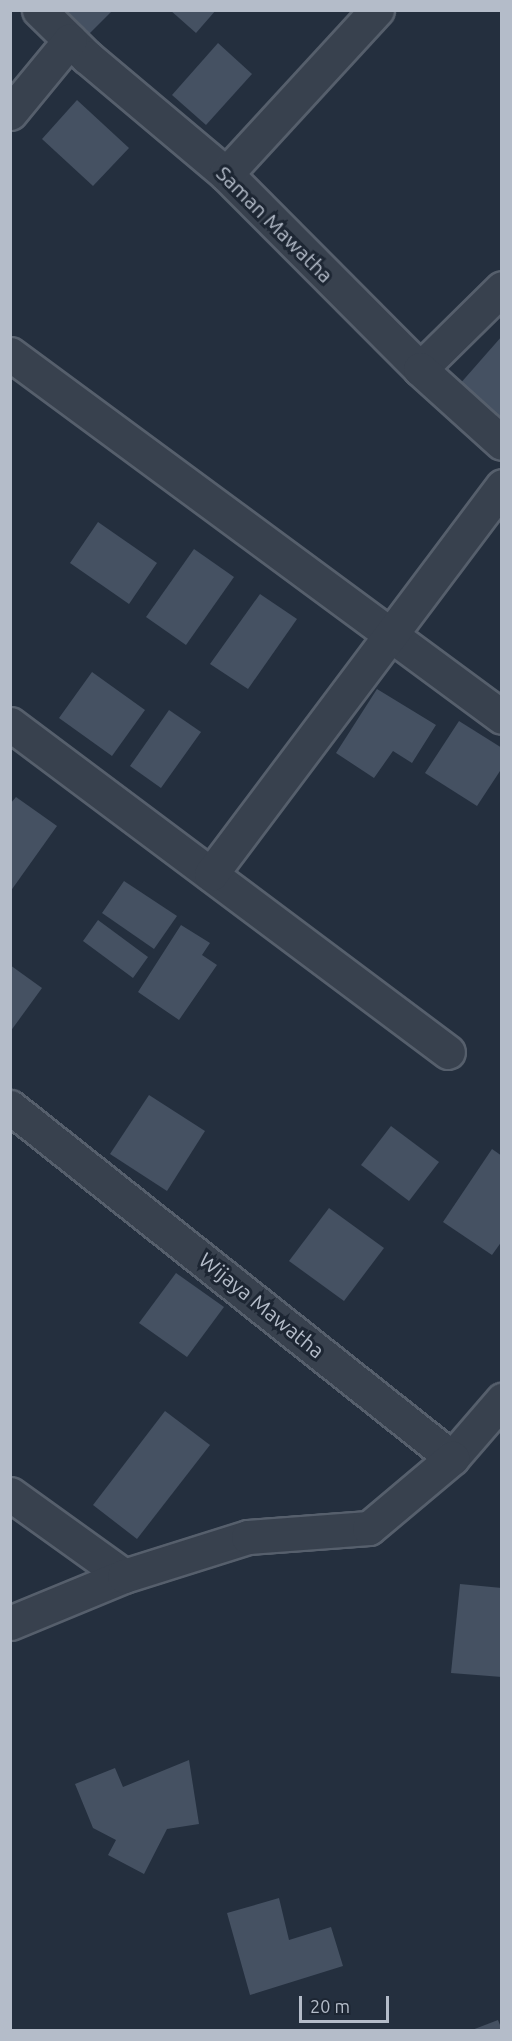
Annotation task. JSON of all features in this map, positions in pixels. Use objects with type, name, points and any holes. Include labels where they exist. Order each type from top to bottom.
[{"type":"street","name":"Saman Mawatha","points":[[39,10],[70,40],[226,174],[420,369],[501,443]]},
{"type":"street","points":[[226,174],[377,10]]},
{"type":"street","points":[[10,113],[70,40]]},
{"type":"street","points":[[420,369],[501,288]]},
{"type":"street","points":[[10,354],[501,717]]},
{"type":"street","points":[[211,874],[501,486]]},
{"type":"street","points":[[10,724],[448,1052]]},
{"type":"street","name":"Wijaya Mawatha","points":[[10,1107],[452,1458]]},
{"type":"street","points":[[10,1623],[124,1576],[248,1537],[369,1528],[452,1458],[501,1400]]},
{"type":"street","points":[[10,1494],[124,1576]]},
{"type":"building","points":[[64,10],[113,10],[88,35]]},
{"type":"building","points":[[170,10],[216,10],[196,33]]},
{"type":"building","points":[[218,43],[252,74],[206,125],[172,95]]},
{"type":"building","points":[[77,100],[129,148],[93,186],[42,139]]},
{"type":"building","points":[[502,336],[502,421],[459,385]]},
{"type":"building","points":[[98,522],[157,563],[129,604],[70,563]]},
{"type":"building","points":[[194,549],[234,577],[186,645],[146,617]]},
{"type":"building","points":[[260,594],[297,619],[248,689],[210,664]]},
{"type":"building","points":[[92,672],[145,710],[112,756],[59,718]]},
{"type":"building","points":[[377,689],[436,725],[412,763],[393,751],[374,778],[336,753]]},
{"type":"building","points":[[169,710],[201,732],[161,788],[130,766]]},
{"type":"building","points":[[459,721],[502,748],[502,768],[477,806],[425,773]]},
{"type":"building","points":[[16,797],[57,826],[10,892],[10,804]]},
{"type":"building","points":[[124,881],[177,916],[154,949],[102,913]]},
{"type":"building","points":[[98,920],[148,957],[133,978],[83,941]]},
{"type":"building","points":[[181,925],[210,943],[202,955],[217,965],[179,1020],[138,992]]},
{"type":"building","points":[[10,965],[42,988],[10,1032]]},
{"type":"building","points":[[149,1095],[205,1131],[167,1191],[110,1154]]},
{"type":"building","points":[[391,1126],[439,1162],[409,1201],[361,1165]]},
{"type":"building","points":[[492,1149],[502,1156],[502,1241],[492,1255],[443,1222]]},
{"type":"building","points":[[329,1208],[384,1248],[344,1301],[289,1261]]},
{"type":"building","points":[[176,1273],[224,1307],[187,1357],[139,1323]]},
{"type":"building","points":[[165,1411],[210,1445],[137,1539],[93,1505]]},
{"type":"building","points":[[460,1584],[502,1588],[502,1677],[451,1673]]},
{"type":"building","points":[[189,1760],[199,1824],[167,1829],[144,1874],[108,1855],[116,1840],[93,1828],[75,1784],[115,1768],[123,1787]]},
{"type":"building","points":[[279,1898],[289,1940],[331,1927],[343,1966],[250,1995],[227,1913]]},
{"type":"building","points":[[498,2020],[502,2030],[472,2030]]}]
